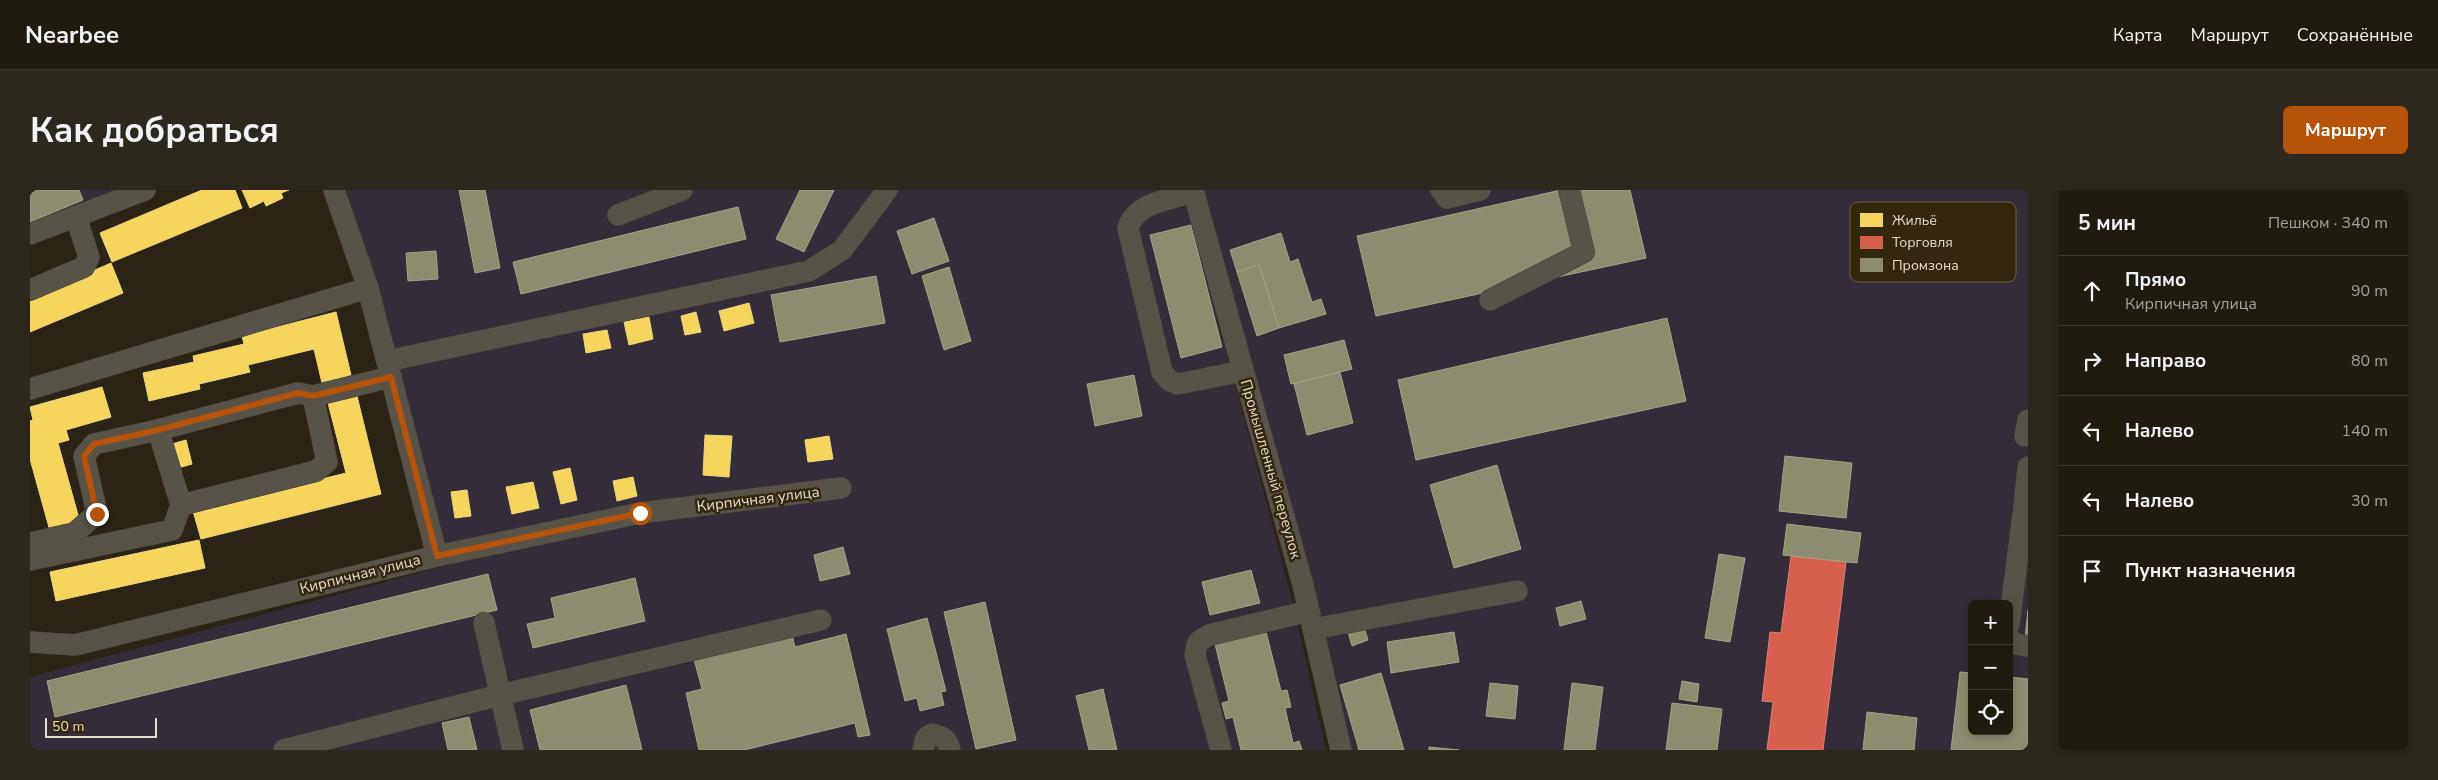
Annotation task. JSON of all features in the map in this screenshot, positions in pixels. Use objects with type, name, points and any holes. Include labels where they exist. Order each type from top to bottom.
[{"type":"street","points":[[30,234],[145,190]]},
{"type":"street","points":[[334,190],[368,288],[437,556]]},
{"type":"street","points":[[618,215],[682,190]]},
{"type":"street","points":[[30,543],[75,533],[97,514],[84,456],[94,444],[158,430],[298,393],[313,396],[389,369],[809,271],[842,250],[886,190]]},
{"type":"street","points":[[1441,190],[1446,198],[1480,190]]},
{"type":"street","points":[[1490,300],[1584,252],[1568,190]]},
{"type":"street","points":[[1193,191],[1140,209],[1131,217],[1128,228],[1162,372],[1170,381],[1178,384],[1243,371]]},
{"type":"street","name":"Промышленный переулок","points":[[1193,191],[1311,620],[1341,750]]},
{"type":"street","points":[[30,290],[84,267],[90,257],[76,217]]},
{"type":"street","points":[[30,388],[368,288]]},
{"type":"street","points":[[181,505],[316,471],[327,462],[313,396]]},
{"type":"street","points":[[30,560],[172,530],[181,505],[158,430]]},
{"type":"street","points":[[2013,600],[2026,506],[2028,467]]},
{"type":"street","name":"Кирпичная улица","points":[[30,642],[75,645],[437,556],[640,513],[841,488]]},
{"type":"street","points":[[1221,750],[1195,655],[1198,642],[1209,635],[1516,591]]},
{"type":"street","points":[[284,750],[500,695],[821,620]]},
{"type":"street","points":[[484,623],[513,750]]},
{"type":"street","points":[[2013,642],[2028,646]]},
{"type":"street","points":[[923,750],[926,738],[932,734],[940,735],[947,740],[950,750]]},
{"type":"shaded area","points":[[30,190],[114,190],[30,225]]},
{"type":"shaded area","points":[[348,190],[1184,190],[1291,596],[1326,750],[30,750],[30,677],[449,565],[346,192]]},
{"type":"shaded area","points":[[1202,190],[2028,190],[2028,750],[1351,750]]},
{"type":"building: Жильё","points":[[202,190],[235,190],[242,208],[112,262],[100,233]]},
{"type":"building: Жильё","points":[[242,190],[289,190],[281,193],[283,198],[266,206],[264,201],[250,208]]},
{"type":"building: Жильё","points":[[111,263],[123,293],[30,332],[30,298]]},
{"type":"building: Жильё","points":[[749,303],[754,323],[724,331],[719,311]]},
{"type":"building: Жильё","points":[[336,312],[351,375],[322,383],[314,349],[248,365],[250,372],[199,384],[200,389],[149,401],[143,373],[194,362],[193,356],[244,344],[242,336]]},
{"type":"building: Жильё","points":[[696,312],[701,332],[685,335],[681,316]]},
{"type":"building: Жильё","points":[[649,317],[653,339],[629,345],[624,322]]},
{"type":"building: Жильё","points":[[607,330],[611,348],[586,353],[583,334]]},
{"type":"building: Жильё","points":[[102,387],[111,417],[66,430],[69,440],[58,443],[80,522],[50,531],[30,459],[30,421],[33,420],[30,407]]},
{"type":"building: Жильё","points":[[356,392],[381,494],[201,539],[193,511],[346,473],[327,399]]},
{"type":"building: Жильё","points":[[705,435],[732,436],[729,477],[703,475]]},
{"type":"building: Жильё","points":[[829,436],[833,459],[808,462],[805,440]]},
{"type":"building: Жильё","points":[[186,440],[192,464],[178,468],[172,444]]},
{"type":"building: Жильё","points":[[570,468],[577,500],[561,504],[553,472]]},
{"type":"building: Жильё","points":[[633,477],[637,496],[617,501],[613,481]]},
{"type":"building: Жильё","points":[[533,482],[539,508],[512,514],[506,487]]},
{"type":"building: Жильё","points":[[467,490],[471,516],[455,518],[451,492]]},
{"type":"building: Жильё","points":[[199,540],[205,568],[56,601],[50,572]]},
{"type":"building: Торговля","points":[[1791,556],[1846,562],[1823,750],[1767,750],[1773,702],[1762,701],[1770,632],[1781,633]]},
{"type":"building: Промзона","points":[[79,190],[83,200],[30,222],[30,191]]},
{"type":"building: Промзона","points":[[459,190],[485,190],[500,268],[475,273]]},
{"type":"building: Промзона","points":[[800,190],[834,190],[804,252],[776,239]]},
{"type":"building: Промзона","points":[[1561,190],[1630,190],[1646,258],[1376,316],[1357,236]]},
{"type":"building: Промзона","points":[[738,207],[746,239],[521,294],[513,262]]},
{"type":"building: Промзона","points":[[934,218],[949,261],[912,274],[897,231]]},
{"type":"building: Промзона","points":[[1191,225],[1222,347],[1181,358],[1150,235]]},
{"type":"building: Промзона","points":[[1281,233],[1290,262],[1298,259],[1312,302],[1321,299],[1326,314],[1279,328],[1259,265],[1237,272],[1230,250]]},
{"type":"building: Промзона","points":[[436,251],[438,279],[408,281],[406,253]]},
{"type":"building: Промзона","points":[[1259,265],[1279,328],[1257,336],[1237,272]]},
{"type":"building: Промзона","points":[[949,267],[971,341],[944,350],[922,276]]},
{"type":"building: Промзона","points":[[876,276],[885,323],[780,342],[771,295]]},
{"type":"building: Промзона","points":[[1667,318],[1686,401],[1416,460],[1398,380]]},
{"type":"building: Промзона","points":[[1344,340],[1352,369],[1291,384],[1284,355]]},
{"type":"building: Промзона","points":[[1340,372],[1353,423],[1307,435],[1294,384]]},
{"type":"building: Промзона","points":[[1134,375],[1142,416],[1095,426],[1087,384]]},
{"type":"building: Промзона","points":[[1785,456],[1852,463],[1846,518],[1779,511]]},
{"type":"building: Промзона","points":[[1497,465],[1521,549],[1454,568],[1430,485]]},
{"type":"building: Промзона","points":[[1787,524],[1861,533],[1857,563],[1783,555]]},
{"type":"building: Промзона","points":[[843,547],[850,574],[820,581],[814,555]]},
{"type":"building: Промзона","points":[[1719,554],[1745,558],[1730,642],[1705,638]]},
{"type":"building: Промзона","points":[[1251,570],[1260,603],[1210,615],[1202,582]]},
{"type":"building: Промзона","points":[[488,574],[497,610],[55,717],[47,681]]},
{"type":"building: Промзона","points":[[635,578],[645,621],[533,648],[527,624],[555,618],[551,598]]},
{"type":"building: Промзона","points":[[1581,601],[1586,619],[1560,626],[1556,608]]},
{"type":"building: Промзона","points":[[985,602],[1016,740],[976,749],[944,612]]},
{"type":"building: Промзона","points":[[2028,610],[2028,638],[2025,638]]},
{"type":"building: Промзона","points":[[927,618],[946,691],[941,692],[944,705],[920,711],[917,698],[905,701],[887,629]]},
{"type":"building: Промзона","points":[[1264,624],[1281,691],[1287,690],[1291,707],[1285,708],[1293,743],[1299,741],[1302,750],[1241,750],[1233,717],[1226,719],[1222,703],[1229,701],[1213,636]]},
{"type":"building: Промзона","points":[[1364,627],[1368,640],[1352,646],[1348,632]]},
{"type":"building: Промзона","points":[[1454,632],[1459,662],[1391,673],[1387,642]]},
{"type":"building: Промзона","points":[[846,634],[870,735],[858,737],[855,723],[744,750],[699,750],[686,693],[702,689],[694,659],[792,635],[795,647]]},
{"type":"building: Промзона","points":[[1960,672],[1968,673],[1968,735],[2013,735],[2013,677],[2028,679],[2028,750],[1951,750]]},
{"type":"building: Промзона","points":[[1381,673],[1404,750],[1359,750],[1340,685]]},
{"type":"building: Промзона","points":[[1682,681],[1699,684],[1697,702],[1679,699]]},
{"type":"building: Промзона","points":[[1490,683],[1518,686],[1515,719],[1486,716]]},
{"type":"building: Промзона","points":[[1572,683],[1603,687],[1595,750],[1564,750]]},
{"type":"building: Промзона","points":[[626,685],[642,750],[540,750],[530,710]]},
{"type":"building: Промзона","points":[[1103,689],[1117,750],[1089,750],[1076,696]]},
{"type":"building: Промзона","points":[[1672,703],[1722,709],[1717,750],[1666,750]]},
{"type":"building: Промзона","points":[[1867,712],[1917,718],[1914,750],[1863,750]]},
{"type":"building: Промзона","points":[[469,717],[477,750],[448,750],[442,723]]},
{"type":"building: Промзона","points":[[1429,747],[1459,750],[1429,750]]},
{"type":"route","points":[[97,514],[84,456],[94,444],[158,430],[298,393],[313,396],[391,377],[437,556],[640,513]]}]
